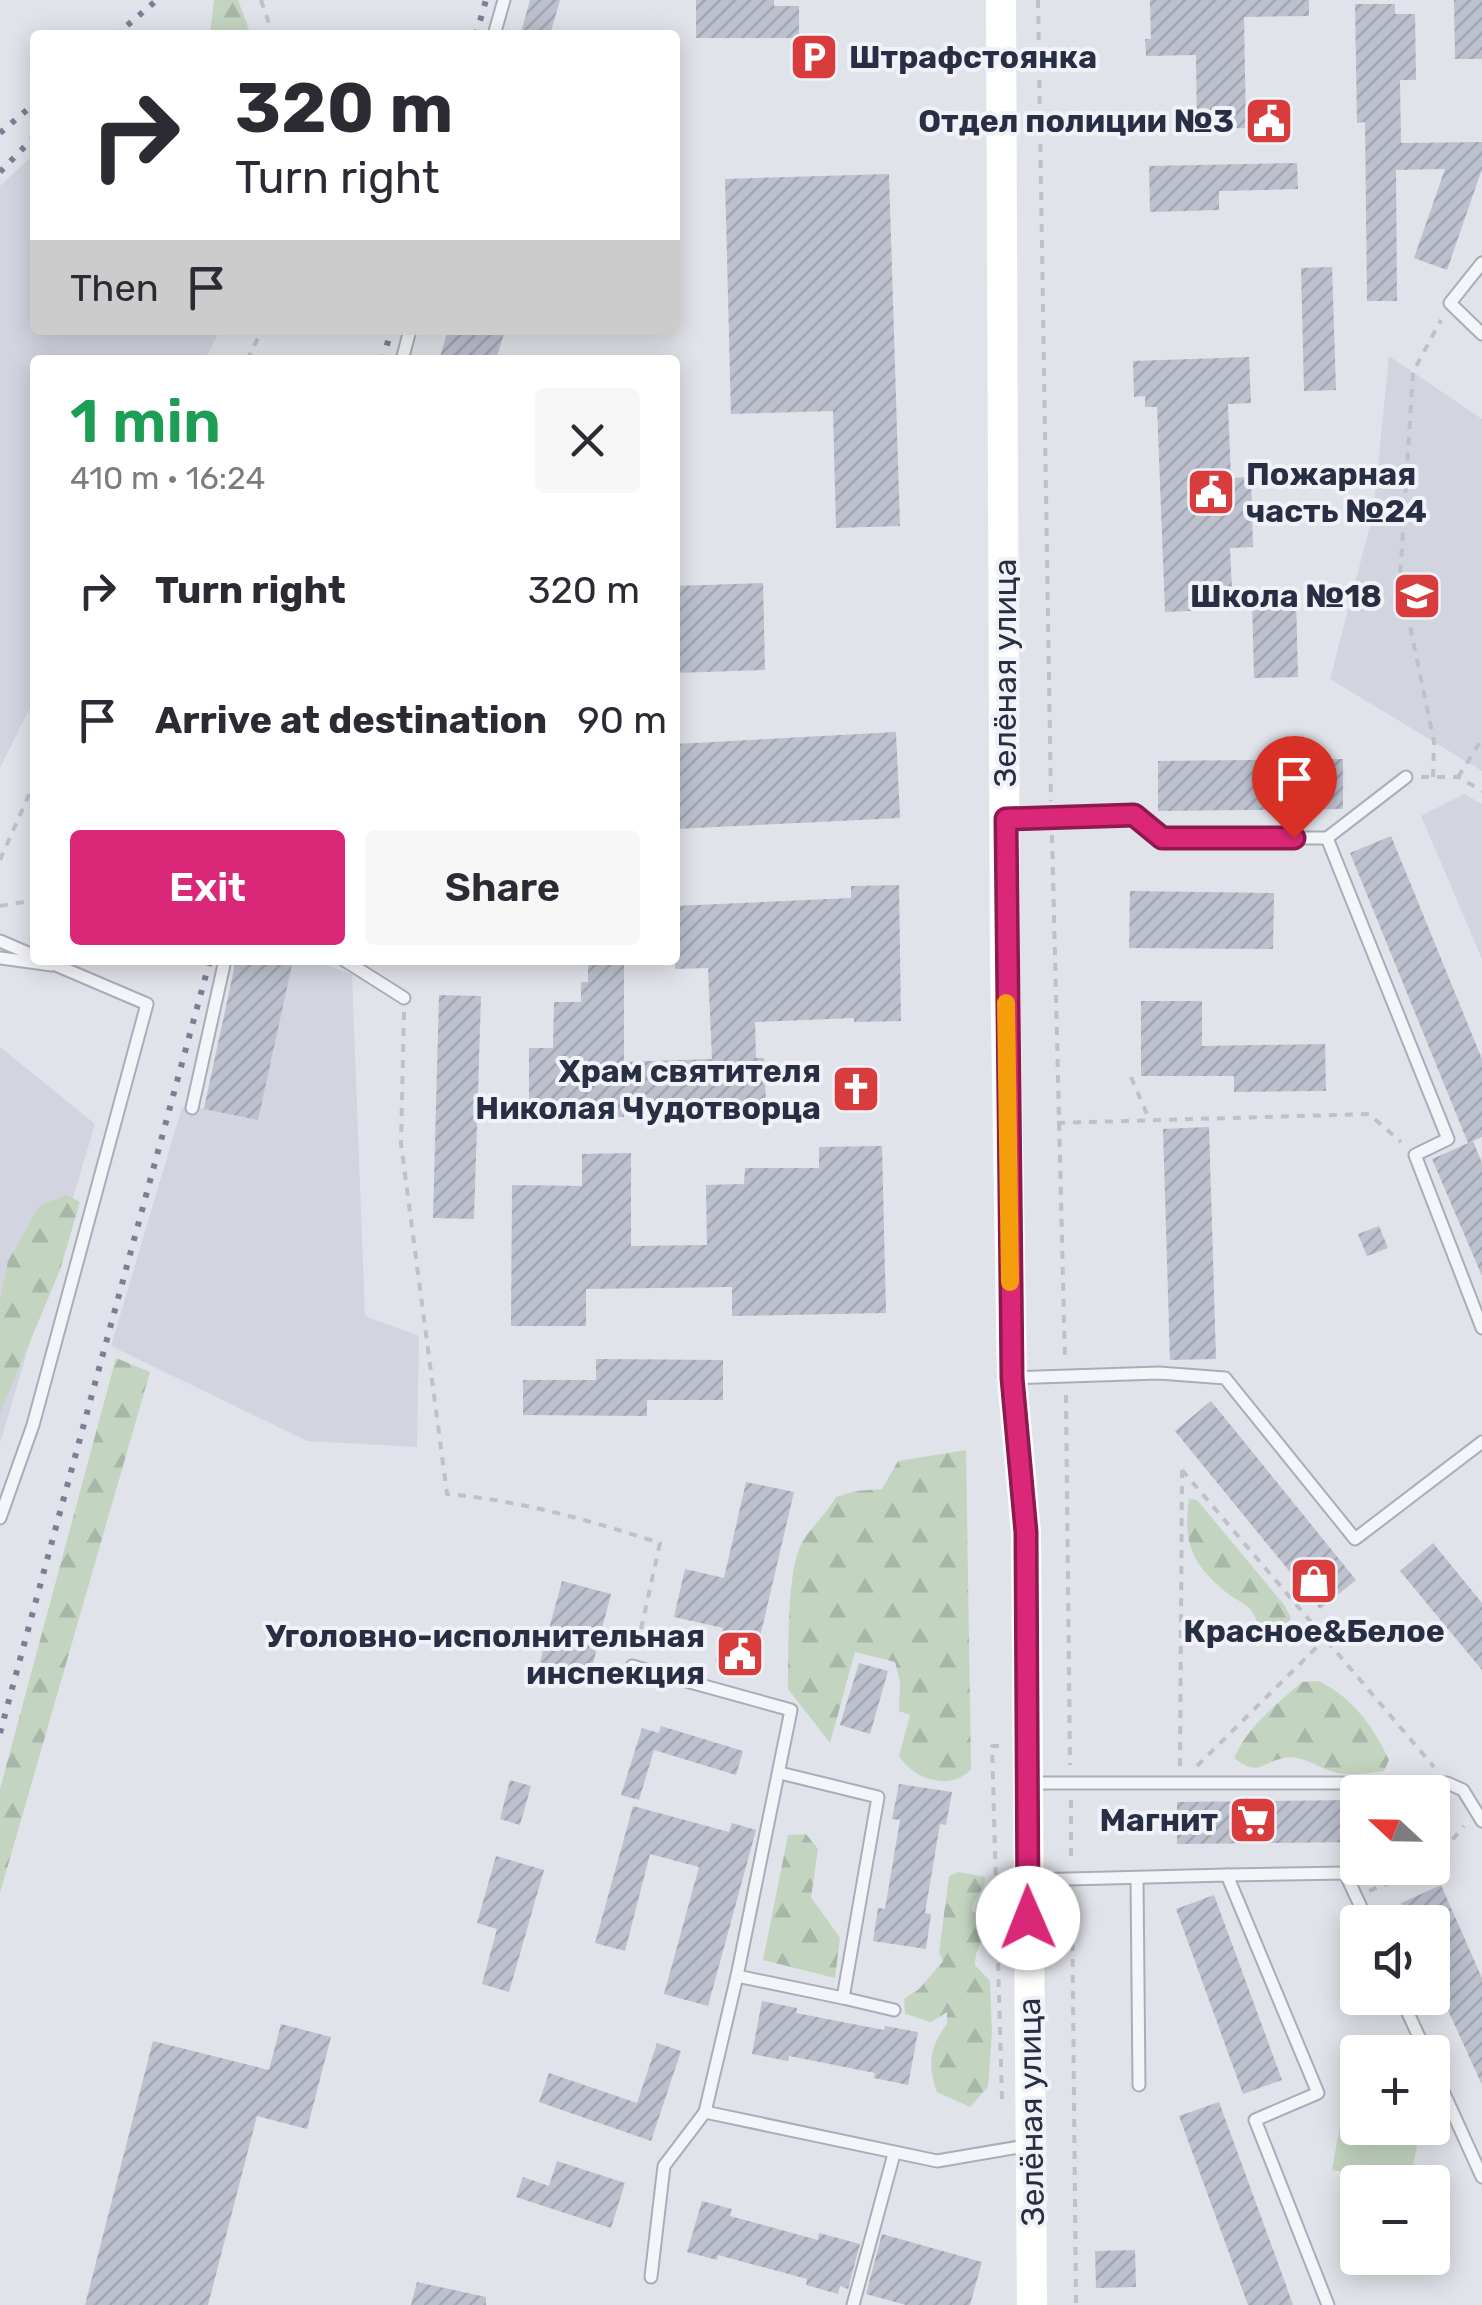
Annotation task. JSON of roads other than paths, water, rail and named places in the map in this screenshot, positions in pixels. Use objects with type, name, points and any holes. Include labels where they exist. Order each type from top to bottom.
[{"type":"main road","name":"Зелёная улица","points":[[1001,0],[1012,1378],[1026,1532],[1028,1880],[1017,2147],[1032,2305]]},
{"type":"lane","points":[[495,30],[504,0]]},
{"type":"lane","points":[[1482,263],[1450,303],[1482,334]]},
{"type":"lane","points":[[1006,819],[1134,815],[1162,838],[1328,838],[1406,777]]},
{"type":"lane","points":[[1328,838],[1448,1139],[1415,1154],[1482,1328]]},
{"type":"lane","points":[[0,941],[30,954]]},
{"type":"lane","points":[[0,958],[30,960]]},
{"type":"lane","points":[[0,1518],[33,1425],[147,1004],[57,965]]},
{"type":"lane","points":[[192,1108],[224,965]]},
{"type":"lane","points":[[352,965],[404,998]]},
{"type":"lane","points":[[1012,1378],[1159,1374],[1224,1378],[1355,1539],[1482,1439]]},
{"type":"lane","points":[[632,1666],[791,1710],[705,2112],[664,2166],[652,2277]]},
{"type":"lane","points":[[780,1773],[878,1797],[842,1998]]},
{"type":"lane","points":[[1026,1784],[1447,1782],[1463,1790],[1479,1816]]},
{"type":"lane","points":[[1028,1880],[1345,1873],[1360,1905]]},
{"type":"lane","points":[[1226,1875],[1318,2093],[1256,2120],[1328,2305]]},
{"type":"lane","points":[[1137,1878],[1138,2085]]},
{"type":"lane","points":[[737,1976],[894,2010]]},
{"type":"lane","points":[[1450,2107],[1482,2178]]},
{"type":"lane","points":[[705,2112],[937,2161],[1017,2147]]},
{"type":"lane","points":[[853,2305],[894,2154]]},
{"type":"railway","points":[[122,30],[157,0]]},
{"type":"railway","points":[[477,30],[486,0]]},
{"type":"railway","points":[[0,133],[30,107]]},
{"type":"railway","points":[[0,172],[30,141]]},
{"type":"railway","points":[[384,355],[390,335]]},
{"type":"railway","points":[[0,1733],[209,965]]},
{"type":"place","name":"Штрафстоянка","points":[[814,57]]},
{"type":"place","name":"Отдел полиции №3","points":[[1269,121]]},
{"type":"place","name":"Пожарная часть №24","points":[[1211,492]]},
{"type":"place","name":"Школа №18","points":[[1417,596]]},
{"type":"place","name":"Храм святителя Николая Чудотворца","points":[[856,1089]]},
{"type":"place","name":"Красное&Белое","points":[[1314,1581]]},
{"type":"place","name":"Уголовно-исполнительная инспекция","points":[[740,1654]]},
{"type":"place","name":"Магнит","points":[[1253,1820]]}]
